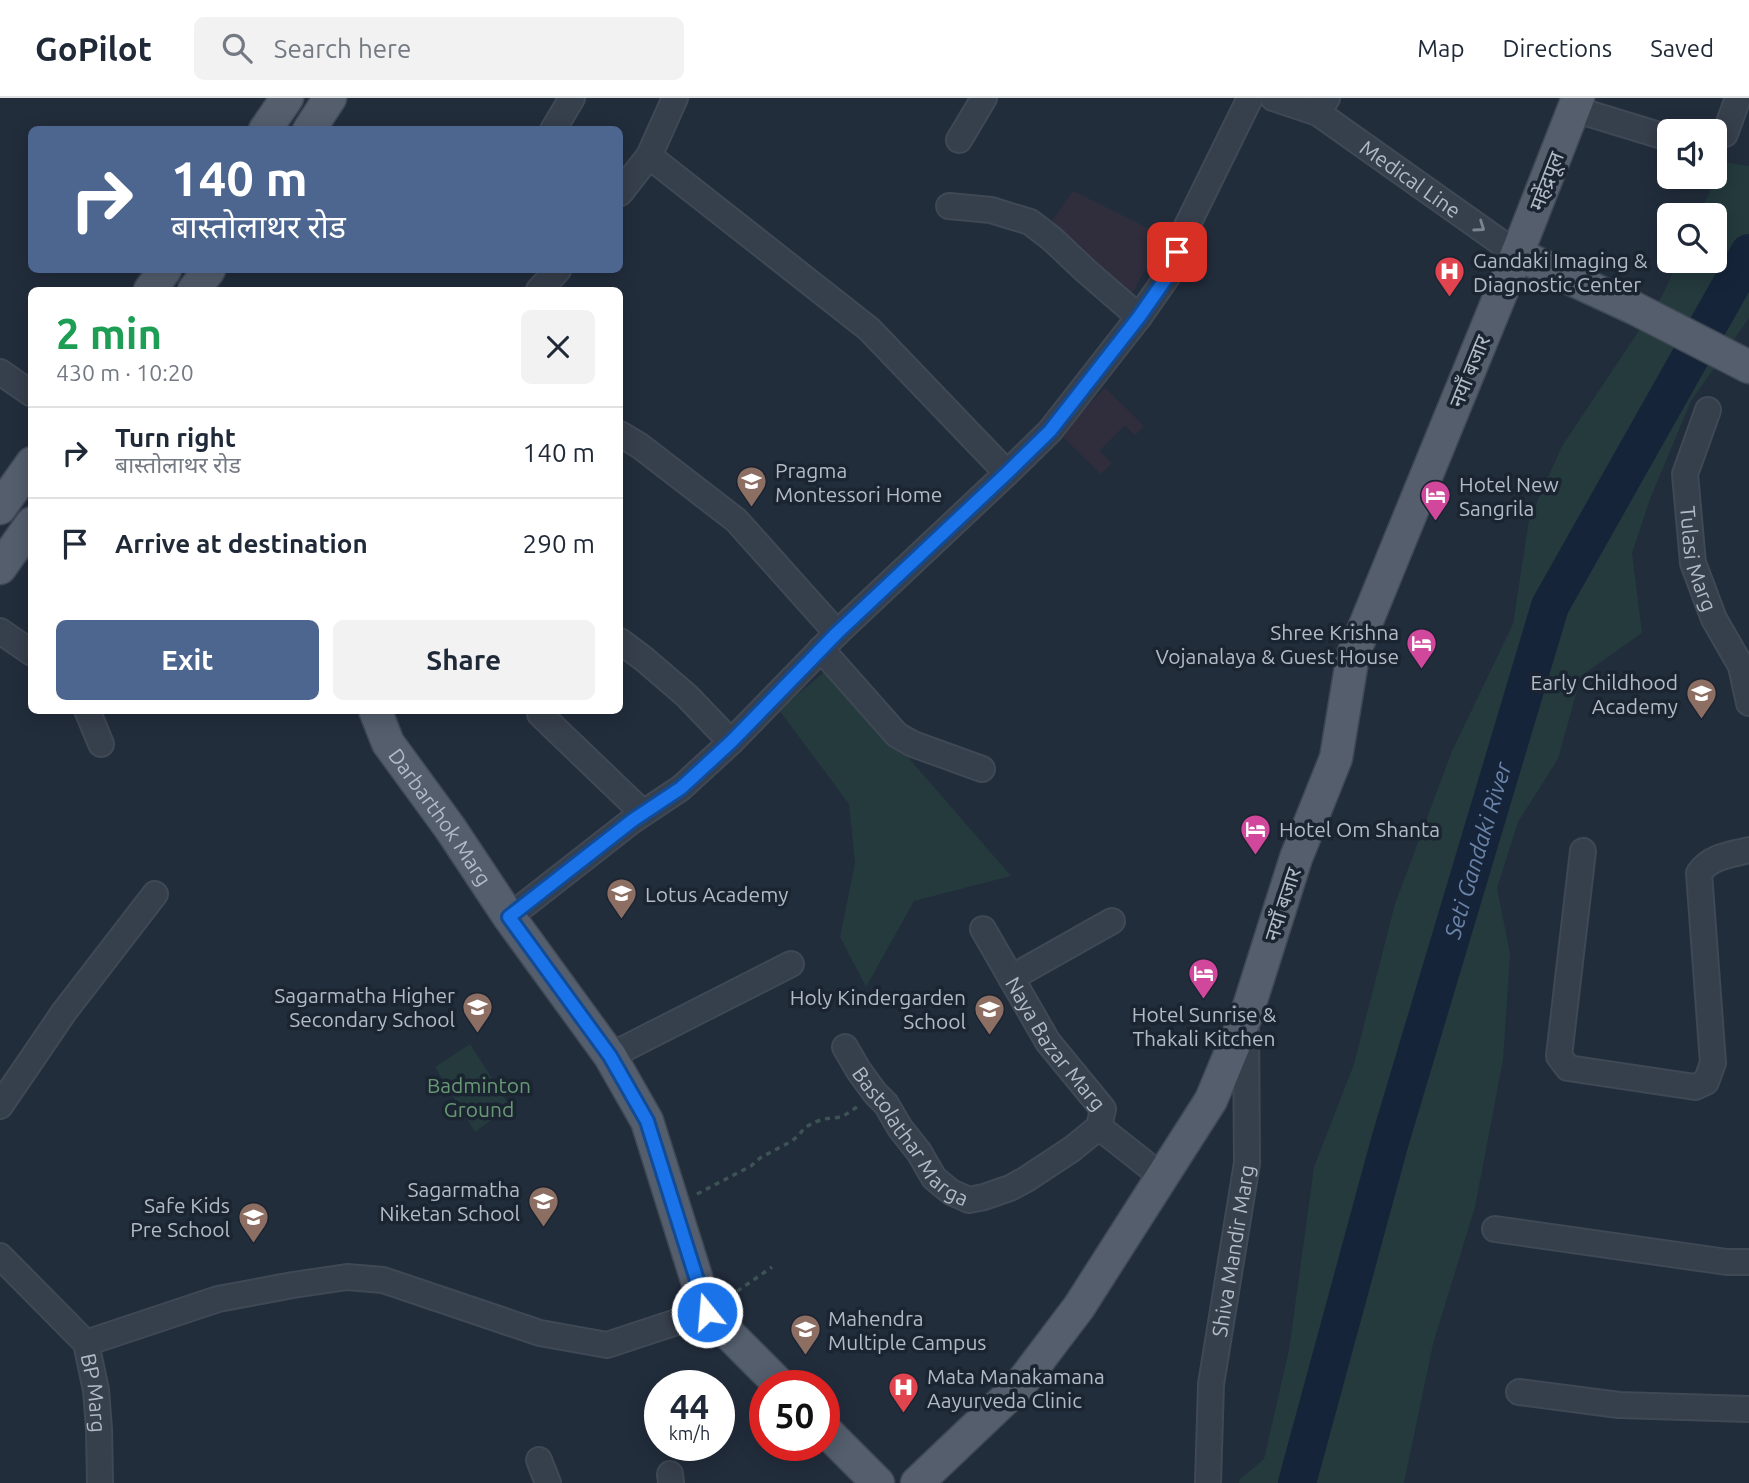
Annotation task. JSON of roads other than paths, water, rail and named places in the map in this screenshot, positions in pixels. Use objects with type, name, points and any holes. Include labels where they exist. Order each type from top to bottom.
[{"type":"main road","points":[[268,126],[287,98]]},
{"type":"main road","points":[[312,126],[330,98]]},
{"type":"main road","name":"महेंद्रपूल","points":[[1517,254],[1570,102]]},
{"type":"main road","points":[[1517,254],[1634,308],[1749,367]]},
{"type":"main road","name":"नयाँ बजार","points":[[917,1483],[1020,1385],[1079,1307],[1212,1100],[1246,1016],[1296,858],[1336,758],[1353,655],[1517,254]]},
{"type":"main road","points":[[0,508],[28,469]]},
{"type":"main road","points":[[0,568],[28,529]]},
{"type":"main road","name":"Darbarthok Marg","points":[[377,714],[388,743],[610,1056],[647,1121],[707,1312],[765,1370]]},
{"type":"main road","points":[[840,1445],[878,1483]]},
{"type":"street","points":[[555,126],[572,98]]},
{"type":"street","points":[[623,189],[649,156],[674,98]]},
{"type":"street","points":[[959,140],[984,98]]},
{"type":"street","points":[[509,917],[643,813],[681,788],[731,742],[829,641],[1050,431],[1169,274],[1185,230],[1250,98]]},
{"type":"street","name":"Medical Line","points":[[1273,98],[1323,106],[1517,254]]},
{"type":"street","points":[[1727,126],[1738,98]]},
{"type":"street","points":[[1570,102],[1657,134]]},
{"type":"street","points":[[649,156],[869,329],[1007,473]]},
{"type":"street","points":[[949,206],[991,210],[1030,222],[1139,317]]},
{"type":"street","points":[[542,287],[555,273]]},
{"type":"street","points":[[0,372],[28,391]]},
{"type":"street","name":"Tulasi Marg","points":[[1708,410],[1685,474],[1693,563],[1714,619],[1745,665],[1749,702]]},
{"type":"street","points":[[623,436],[736,520],[897,735],[913,744],[982,769]]},
{"type":"street","points":[[0,631],[28,650]]},
{"type":"street","points":[[623,643],[687,696],[731,742]]},
{"type":"street","points":[[90,714],[101,744]]},
{"type":"street","points":[[540,714],[643,813]]},
{"type":"street","points":[[1583,851],[1559,1056],[1568,1068],[1695,1087],[1706,1082],[1713,1063],[1699,873],[1704,866],[1718,858],[1749,850]]},
{"type":"street","points":[[0,1106],[64,1012],[155,894]]},
{"type":"street","points":[[1011,978],[1112,921]]},
{"type":"street","name":"Naya Bazar Marg","points":[[984,929],[1048,1042],[1103,1109],[1099,1127],[1161,1176]]},
{"type":"street","points":[[610,1056],[791,964]]},
{"type":"street","name":"Shiva Mandir Marg","points":[[1208,1483],[1211,1384],[1247,1163],[1246,1016]]},
{"type":"street","name":"Bastolathar Marga","points":[[845,1047],[919,1152],[934,1178],[951,1192],[969,1200],[1010,1188],[1025,1180],[1072,1149],[1099,1127]]},
{"type":"street","points":[[1495,1229],[1727,1262],[1749,1262]]},
{"type":"street","name":"BP Marg","points":[[0,1256],[86,1343],[96,1390],[100,1483]]},
{"type":"street","points":[[86,1343],[218,1298],[346,1277],[383,1280],[540,1333],[607,1345],[707,1312]]},
{"type":"street","points":[[1519,1392],[1619,1405],[1749,1409]]},
{"type":"street","points":[[539,1460],[548,1483]]},
{"type":"waterway","name":"Seti Gandaki River","points":[[1297,1483],[1390,1141],[1550,606],[1749,253]]},
{"type":"place","name":"Gandaki Imaging & Diagnostic Center","points":[[1450,299]]},
{"type":"place","name":"Pragma Montessori Home","points":[[752,509]]},
{"type":"place","name":"Hotel New Sangrila","points":[[1436,523]]},
{"type":"place","name":"Shree Krishna Vojanalaya & Guest House","points":[[1422,671]]},
{"type":"place","name":"Early Childhood Academy","points":[[1701,721]]},
{"type":"place","name":"Hotel Om Shanta","points":[[1256,856]]},
{"type":"place","name":"Lotus Academy","points":[[622,921]]},
{"type":"place","name":"Hotel Sunrise & Thakali Kitchen","points":[[1204,1001]]},
{"type":"place","name":"Sagarmatha Higher Secondary School","points":[[478,1034]]},
{"type":"place","name":"Holy Kindergarden School","points":[[989,1036]]},
{"type":"place","name":"Sagarmatha Niketan School","points":[[543,1228]]},
{"type":"place","name":"Safe Kids Pre School","points":[[253,1244]]},
{"type":"place","name":"Mahendra Multiple Campus","points":[[805,1357]]},
{"type":"place","name":"Mata Manakamana Aayurveda Clinic","points":[[904,1415]]},
{"type":"park label","name":"Badminton Ground","points":[[479,1097]]}]
